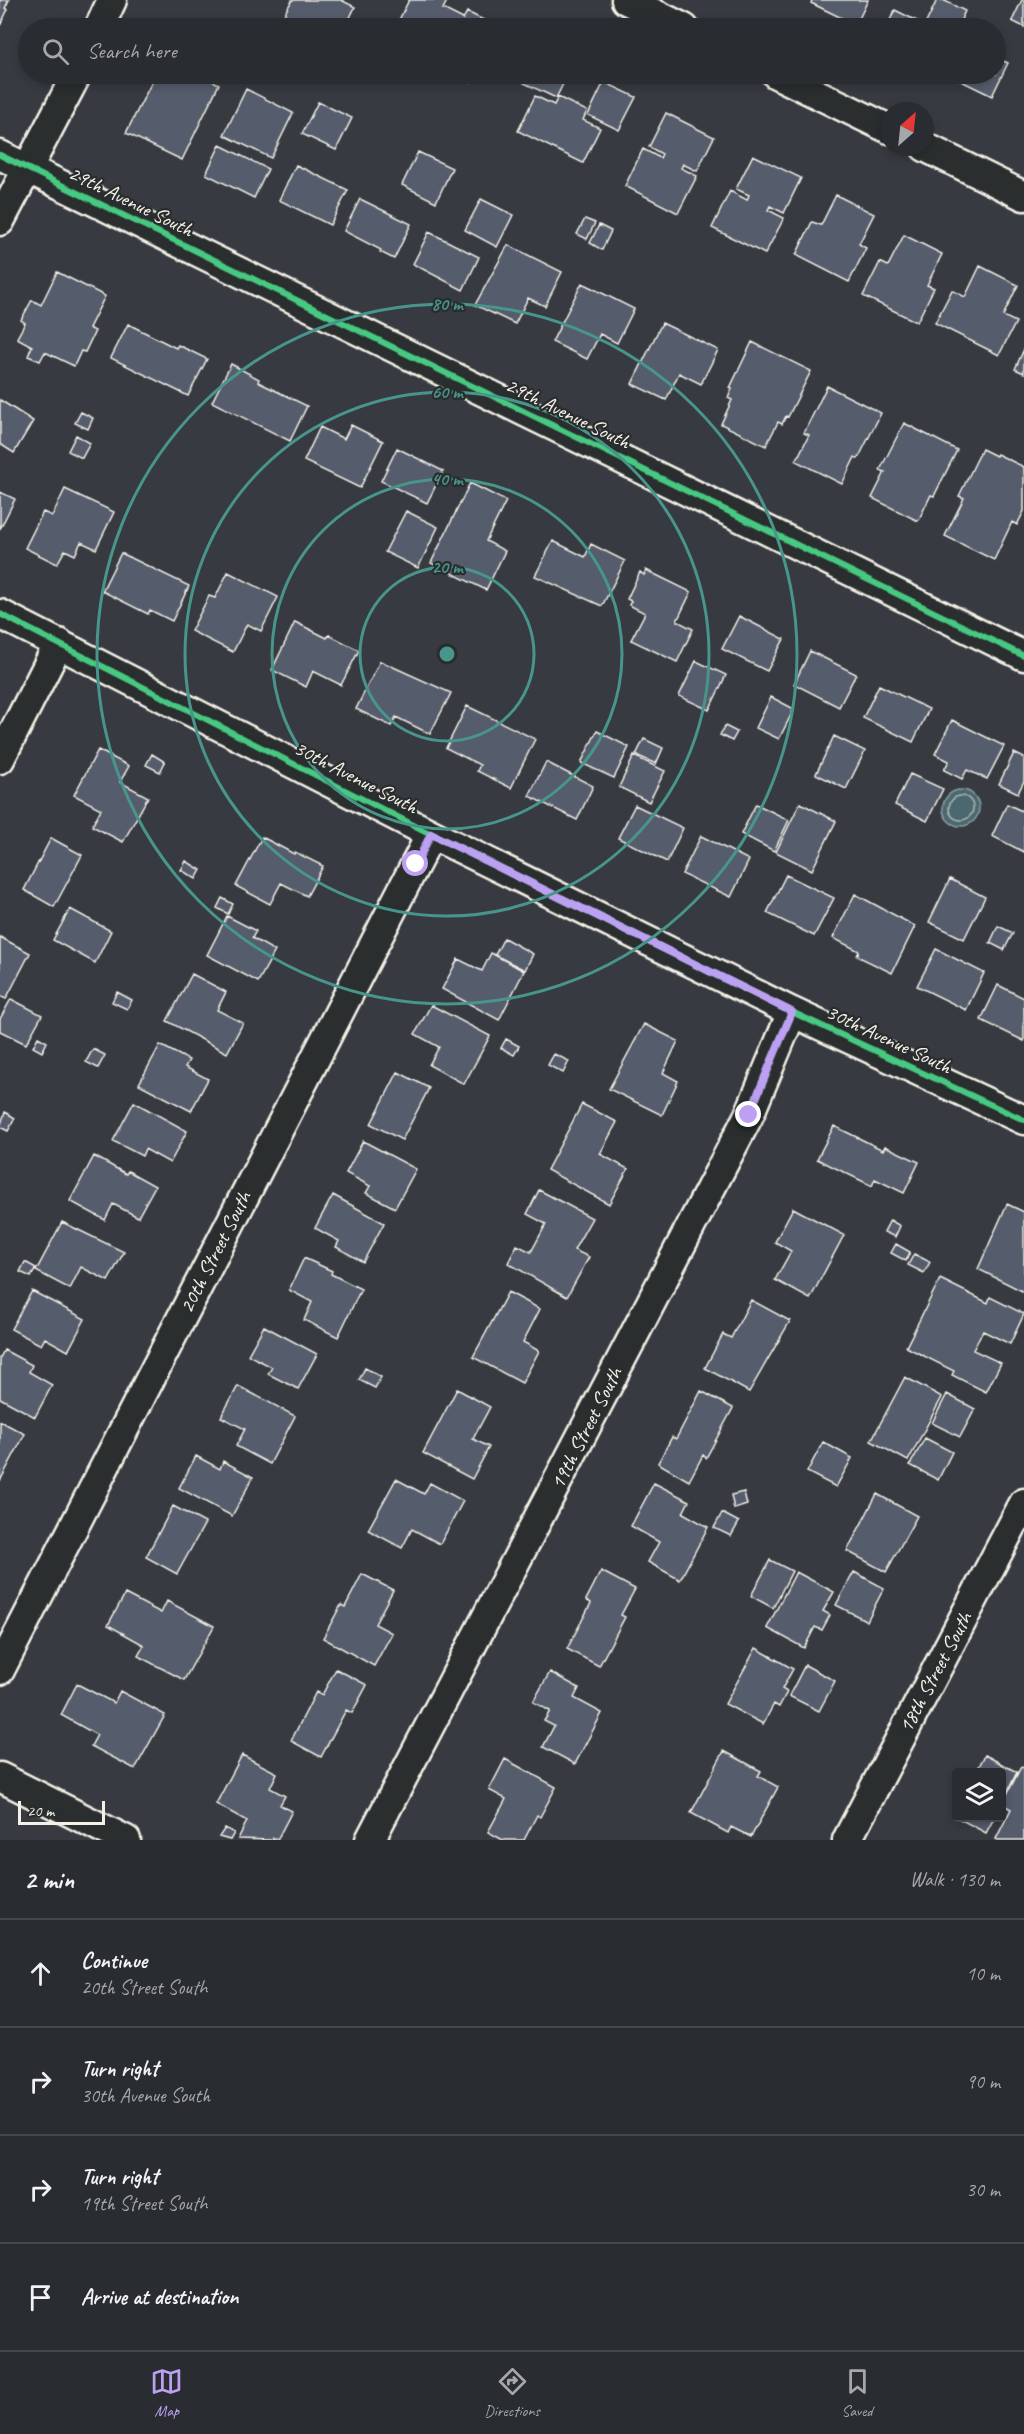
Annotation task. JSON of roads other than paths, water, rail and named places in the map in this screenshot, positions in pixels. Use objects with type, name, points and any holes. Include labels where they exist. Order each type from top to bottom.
[{"type":"street","points":[[104,18],[112,0]]},
{"type":"street","points":[[626,0],[663,18]]},
{"type":"street","points":[[0,221],[72,84]]},
{"type":"street","points":[[797,84],[880,125]]},
{"type":"street","points":[[934,151],[1024,196]]},
{"type":"street","name":"29th Avenue South","points":[[0,155],[1024,656]]},
{"type":"street","name":"30th Avenue South","points":[[0,614],[431,834],[792,1012],[1024,1120]]},
{"type":"street","points":[[0,759],[59,643]]},
{"type":"street","name":"20th Street South","points":[[0,1670],[431,834]]},
{"type":"street","name":"19th Street South","points":[[370,1840],[749,1115],[792,1012]]},
{"type":"street","name":"18th Street South","points":[[847,1840],[1024,1503]]},
{"type":"street","points":[[0,1777],[126,1840]]},
{"type":"water","points":[[961,790],[973,796],[979,808],[973,820],[961,826],[949,820],[943,808],[949,796]]}]
